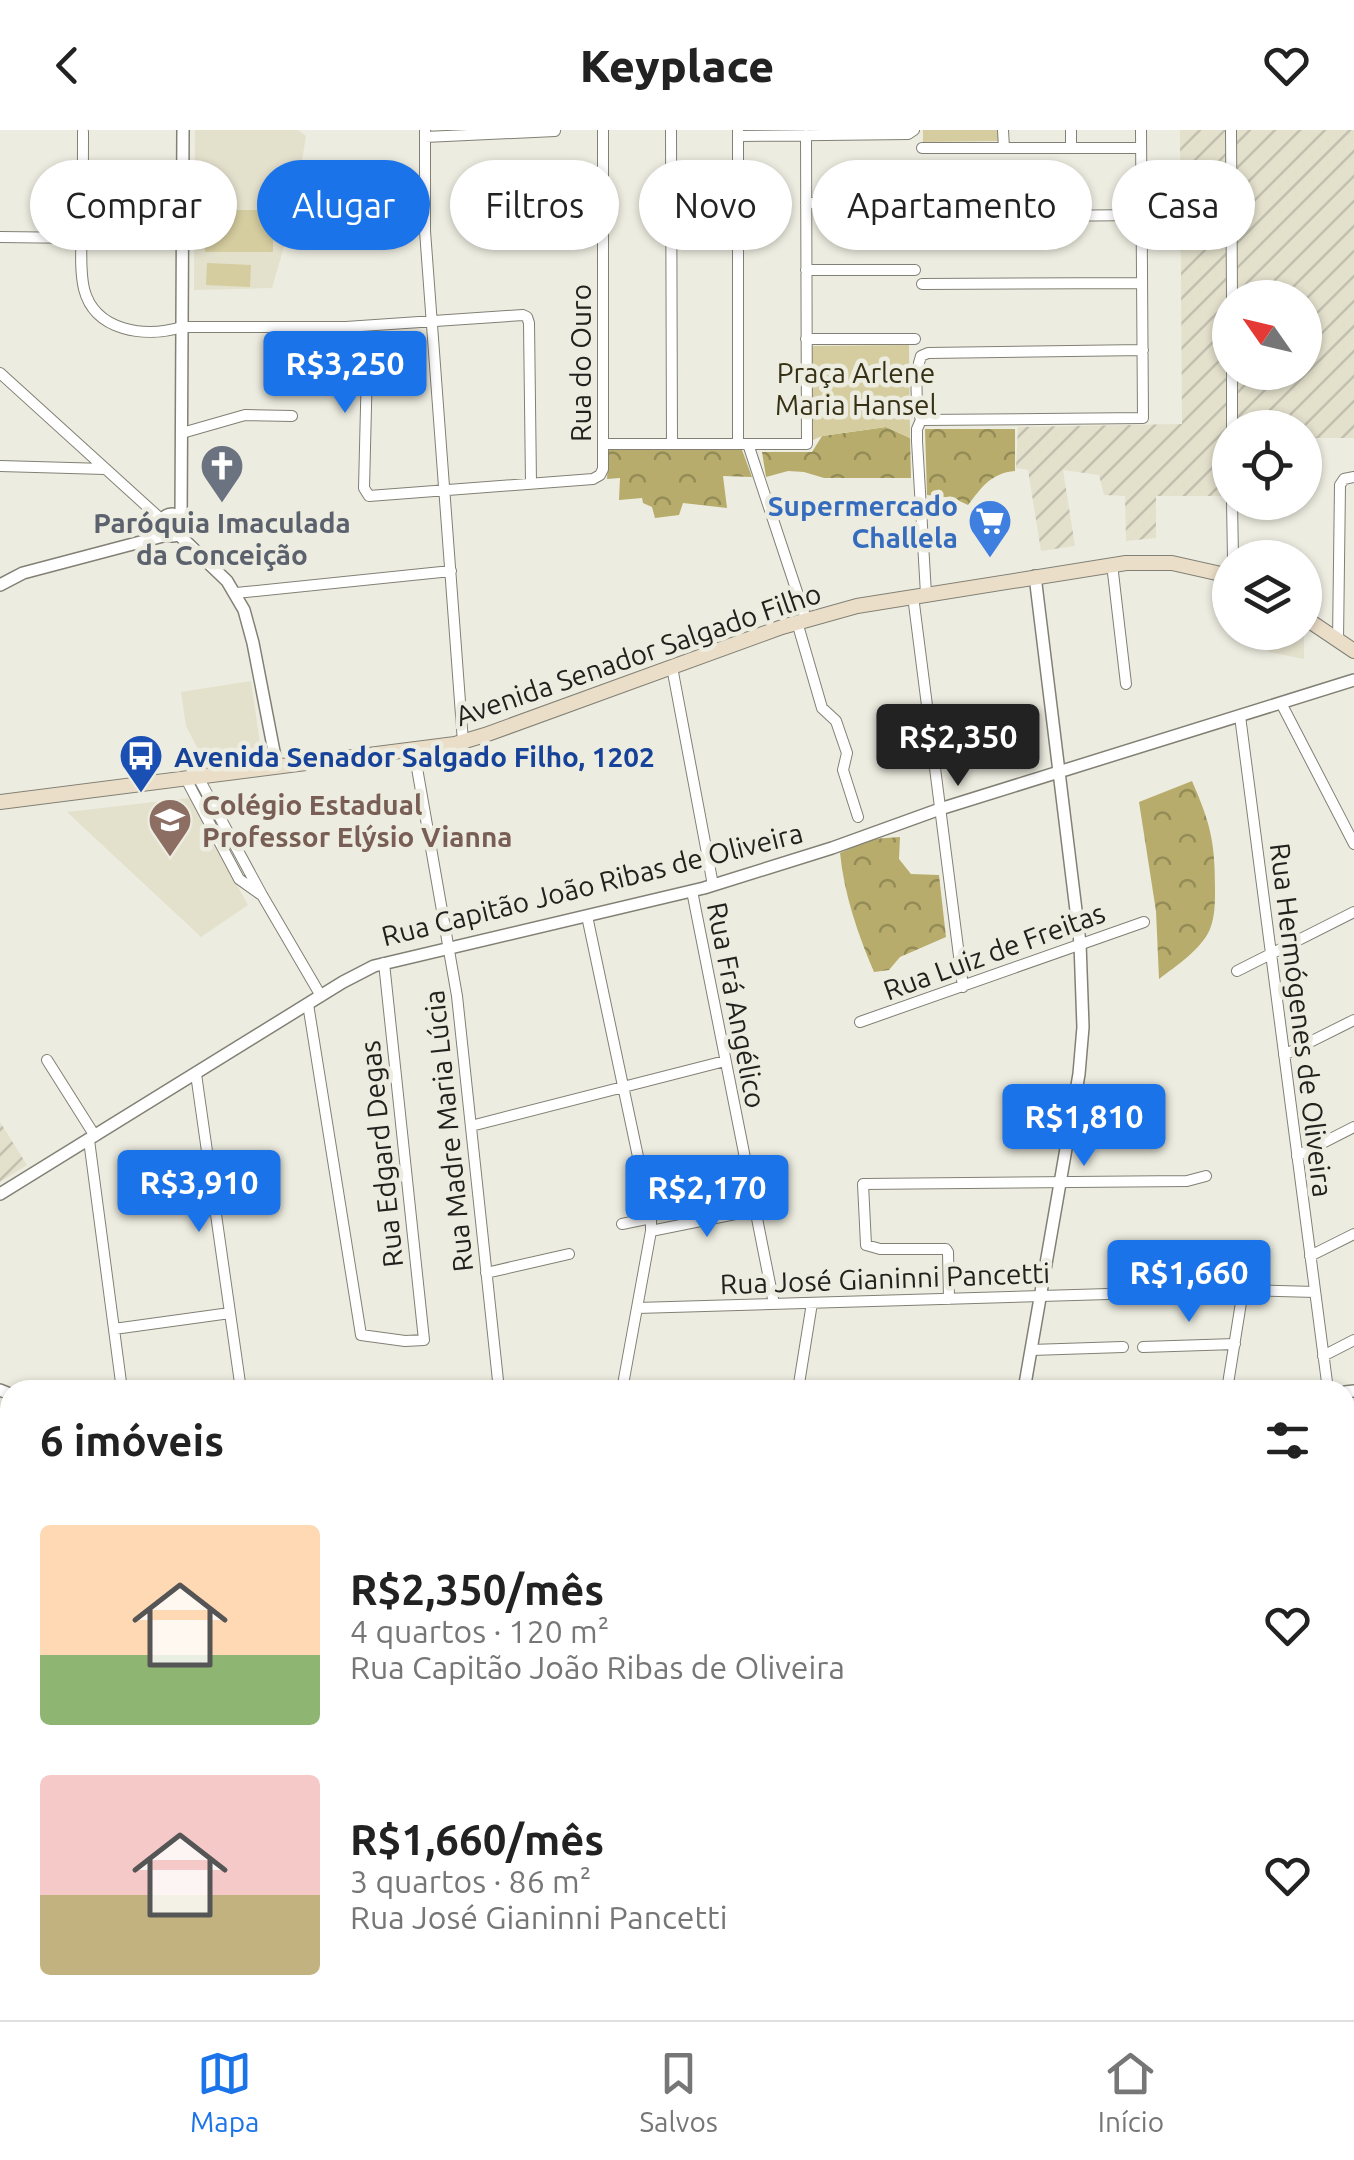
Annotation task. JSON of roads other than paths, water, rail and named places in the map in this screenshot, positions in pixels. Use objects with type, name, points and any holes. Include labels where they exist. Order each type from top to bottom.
[{"type":"main road","name":"Avenida Senador Salgado Filho","points":[[0,802],[463,742],[802,621],[857,606],[1112,564],[1172,564],[1212,572]]},
{"type":"main road","points":[[1322,630],[1354,651]]},
{"type":"street","points":[[176,530],[182,432],[183,130]]},
{"type":"street","name":"Rua do Ouro","points":[[531,484],[593,479],[602,469],[603,130]]},
{"type":"street","points":[[670,130],[672,444]]},
{"type":"street","points":[[1004,130],[1004,148]]},
{"type":"street","points":[[1071,130],[1071,148]]},
{"type":"street","points":[[1141,130],[1142,160]]},
{"type":"street","points":[[1231,130],[1232,280]]},
{"type":"street","points":[[463,742],[425,231],[426,134],[555,131]]},
{"type":"street","points":[[858,817],[843,770],[846,753],[836,721],[822,708],[802,621],[743,444],[738,133],[806,136],[913,131]]},
{"type":"street","points":[[83,160],[84,132]]},
{"type":"street","points":[[603,444],[807,444],[806,136]]},
{"type":"street","points":[[922,148],[1142,148]]},
{"type":"street","points":[[806,203],[812,203]]},
{"type":"street","points":[[0,237],[30,237]]},
{"type":"street","points":[[82,250],[83,285],[90,304],[108,323],[126,330],[368,326],[526,317],[531,484],[372,497],[366,494],[368,326]]},
{"type":"street","points":[[921,420],[1143,418],[1142,250]]},
{"type":"street","points":[[806,270],[915,270]]},
{"type":"street","points":[[922,284],[1142,283]]},
{"type":"street","points":[[806,339],[914,338]]},
{"type":"street","points":[[962,987],[920,595],[918,365],[921,356],[928,353],[1142,350]]},
{"type":"street","points":[[0,373],[162,520],[162,530],[176,530],[236,593],[251,634],[277,767]]},
{"type":"street","points":[[182,432],[245,415],[292,416]]},
{"type":"street","points":[[0,466],[106,468]]},
{"type":"street","points":[[1338,641],[1340,485],[1348,479]]},
{"type":"street","points":[[162,520],[170,514],[177,516],[176,530]]},
{"type":"street","points":[[0,585],[24,573],[176,530]]},
{"type":"street","points":[[1112,564],[1126,684]]},
{"type":"street","points":[[236,593],[451,571]]},
{"type":"street","points":[[1026,1380],[1081,1060],[1082,1008],[1080,943],[1036,576]]},
{"type":"street","points":[[672,668],[713,885]]},
{"type":"street","name":"Rua Capitão João Ribas de Oliveira","points":[[0,1194],[321,996],[384,963],[713,885],[940,809],[1354,680]]},
{"type":"street","points":[[1281,703],[1354,844]]},
{"type":"street","name":"Rua Hermógenes de Oliveira","points":[[1240,716],[1327,1380]]},
{"type":"street","name":"Rua Madre Maria Lúcia","points":[[414,750],[457,996],[498,1380]]},
{"type":"street","points":[[192,778],[239,879],[262,895],[321,996]]},
{"type":"street","name":"Rua Frá Angélico","points":[[692,890],[774,1304]]},
{"type":"street","points":[[1236,971],[1354,912]]},
{"type":"street","points":[[587,916],[651,1218],[624,1380]]},
{"type":"street","name":"Rua Luiz de Freitas","points":[[860,1022],[1144,922]]},
{"type":"street","name":"Rua Edgard Degas","points":[[308,1004],[360,1335],[424,1340],[384,963]]},
{"type":"street","points":[[1284,1055],[1354,1020]]},
{"type":"street","points":[[46,1060],[92,1138],[121,1380]]},
{"type":"street","points":[[471,1126],[726,1060]]},
{"type":"street","points":[[196,1074],[240,1380]]},
{"type":"street","points":[[1297,1156],[1354,1127]]},
{"type":"street","points":[[949,1299],[946,1248],[880,1249],[865,1244],[863,1184],[1188,1180],[1206,1176]]},
{"type":"street","points":[[651,1231],[755,1210]]},
{"type":"street","points":[[622,1224],[651,1218]]},
{"type":"street","points":[[1310,1256],[1354,1234]]},
{"type":"street","points":[[486,1273],[569,1254]]},
{"type":"street","points":[[1229,1380],[1248,1259]]},
{"type":"street","name":"Rua José Gianinni Pancetti","points":[[637,1308],[1243,1290],[1315,1292]]},
{"type":"street","points":[[800,1380],[812,1303]]},
{"type":"street","points":[[114,1330],[230,1313]]},
{"type":"street","points":[[1323,1356],[1354,1340]]},
{"type":"street","points":[[1144,1347],[1235,1344]]},
{"type":"street","points":[[1031,1350],[1124,1347]]},
{"type":"place","name":"Paróquia Imaculada da Conceição","points":[[222,504]]},
{"type":"place","name":"Supermercado Challela","points":[[990,559]]},
{"type":"place","name":"Avenida Senador Salgado Filho, 1202","points":[[141,794]]},
{"type":"place","name":"Colégio Estadual Professor Elýsio Vianna","points":[[170,858]]},
{"type":"park label","name":"Praça Arlene Maria Hansel","points":[[856,388]]}]
